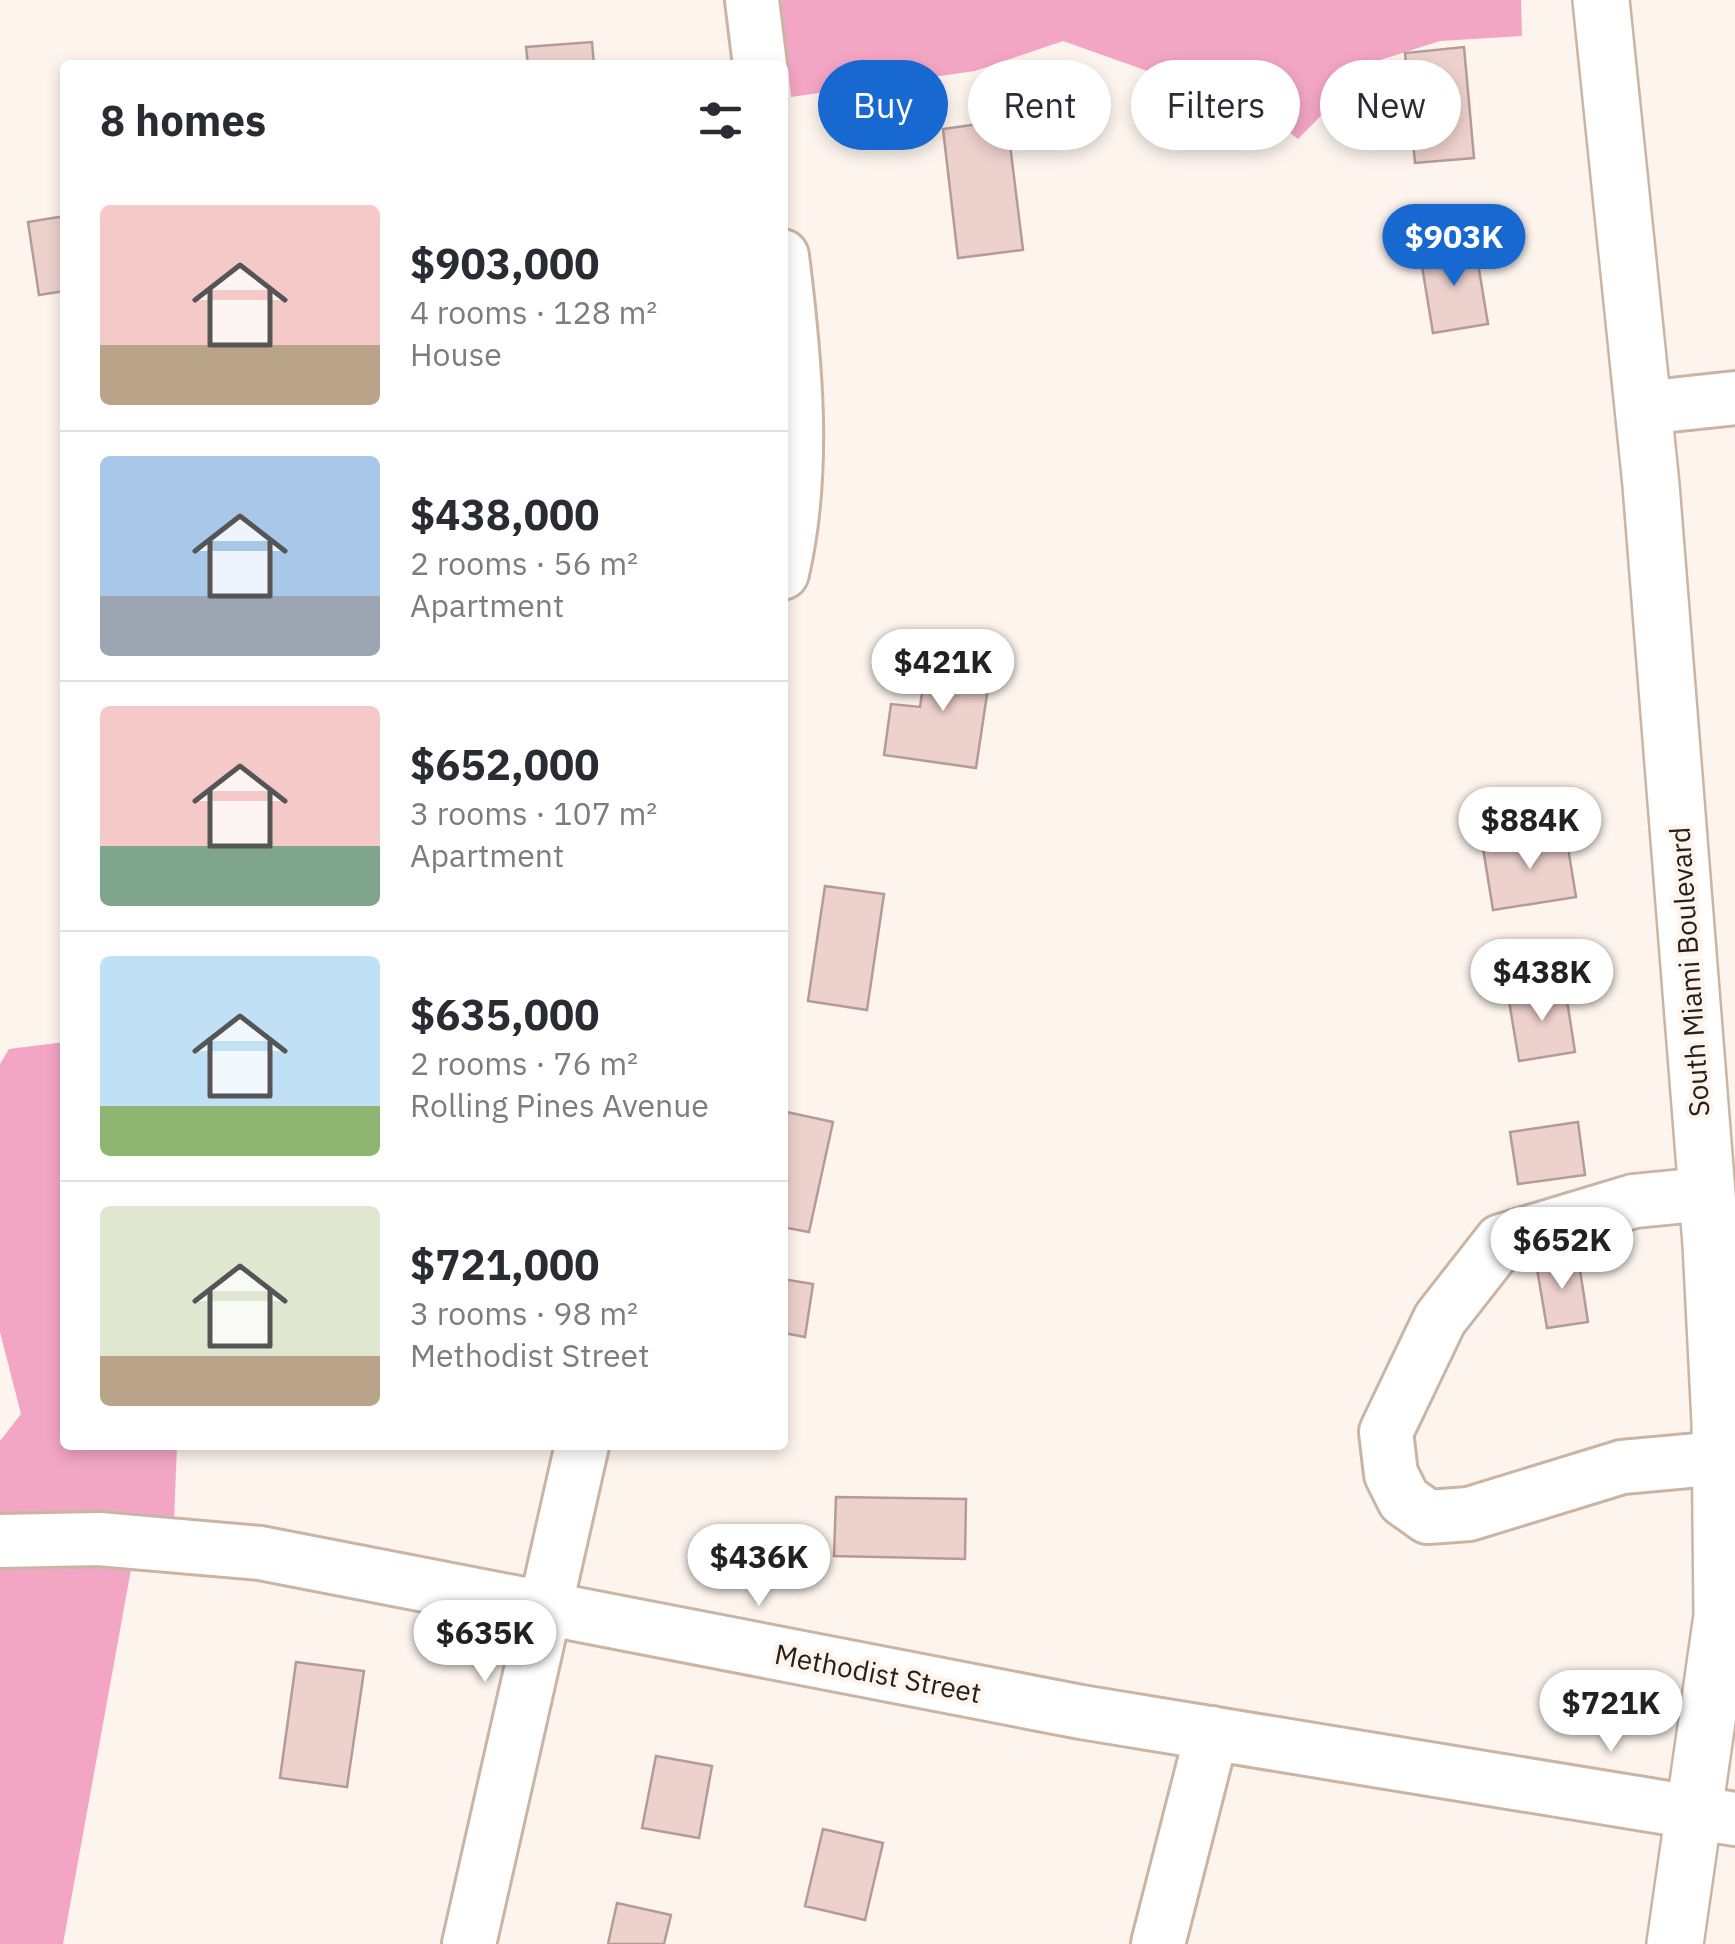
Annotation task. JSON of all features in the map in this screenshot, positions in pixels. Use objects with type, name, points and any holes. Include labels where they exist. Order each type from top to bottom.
[{"type":"main road","name":"South Miami Boulevard","points":[[1602,0],[1643,408],[1706,1194],[1721,1458],[1722,1616],[1716,1815],[1675,1944]]},
{"type":"street","points":[[752,0],[759,60]]},
{"type":"street","points":[[788,321],[794,386],[789,492]]},
{"type":"street","points":[[1643,408],[1735,398]]},
{"type":"street","points":[[1706,1194],[1634,1202],[1501,1240],[1440,1319],[1386,1432],[1392,1474],[1404,1500],[1428,1517],[1469,1514],[1622,1467],[1721,1458]]},
{"type":"street","points":[[469,1944],[581,1450]]},
{"type":"street","name":"Methodist Street","points":[[0,1541],[98,1539],[242,1551],[1081,1712],[1716,1815]]},
{"type":"street","points":[[1158,1944],[1212,1733]]},
{"type":"shaded area","points":[[781,0],[1521,0],[1522,36],[1440,41],[1380,60],[1320,60],[1320,117],[1300,137],[1300,60],[1131,60],[1131,65],[1063,41],[1007,60],[968,60],[968,72],[948,75],[948,60],[818,60],[818,93],[791,97]]},
{"type":"shaded area","points":[[60,1043],[60,1450],[177,1450],[174,1519],[79,1514],[0,1522],[0,1441],[21,1414],[0,1332],[0,1064],[9,1049]]},
{"type":"shaded area","points":[[132,1564],[63,1944],[0,1944],[0,1569]]},
{"type":"building","points":[[592,42],[594,60],[527,60],[526,47]]},
{"type":"building","points":[[1464,47],[1474,158],[1415,163],[1414,150],[1461,150],[1461,60],[1406,60],[1405,53]]},
{"type":"building","points":[[968,125],[968,150],[1011,150],[1023,250],[958,258],[945,150],[948,128]]},
{"type":"building","points":[[60,217],[60,292],[39,295],[28,222]]},
{"type":"building","points":[[1475,245],[1488,324],[1433,333],[1420,254]]},
{"type":"building","points":[[928,652],[992,661],[976,768],[884,755],[891,704],[920,707]]},
{"type":"building","points":[[1566,835],[1576,897],[1493,910],[1483,848]]},
{"type":"building","points":[[825,886],[884,894],[867,1010],[808,1001]]},
{"type":"building","points":[[1565,987],[1575,1052],[1519,1061],[1508,995]]},
{"type":"building","points":[[788,1112],[833,1122],[809,1232],[788,1228]]},
{"type":"building","points":[[1578,1122],[1585,1175],[1518,1184],[1510,1132]]},
{"type":"building","points":[[1578,1257],[1588,1322],[1547,1328],[1536,1263]]},
{"type":"building","points":[[788,1280],[813,1284],[805,1337],[788,1334]]},
{"type":"building","points":[[836,1497],[966,1499],[965,1559],[834,1556]]},
{"type":"building","points":[[296,1662],[364,1671],[347,1787],[280,1778]]},
{"type":"building","points":[[656,1756],[712,1766],[699,1838],[642,1828]]},
{"type":"building","points":[[823,1829],[883,1843],[865,1920],[805,1906]]},
{"type":"building","points":[[617,1903],[671,1915],[664,1944],[608,1944]]}]
